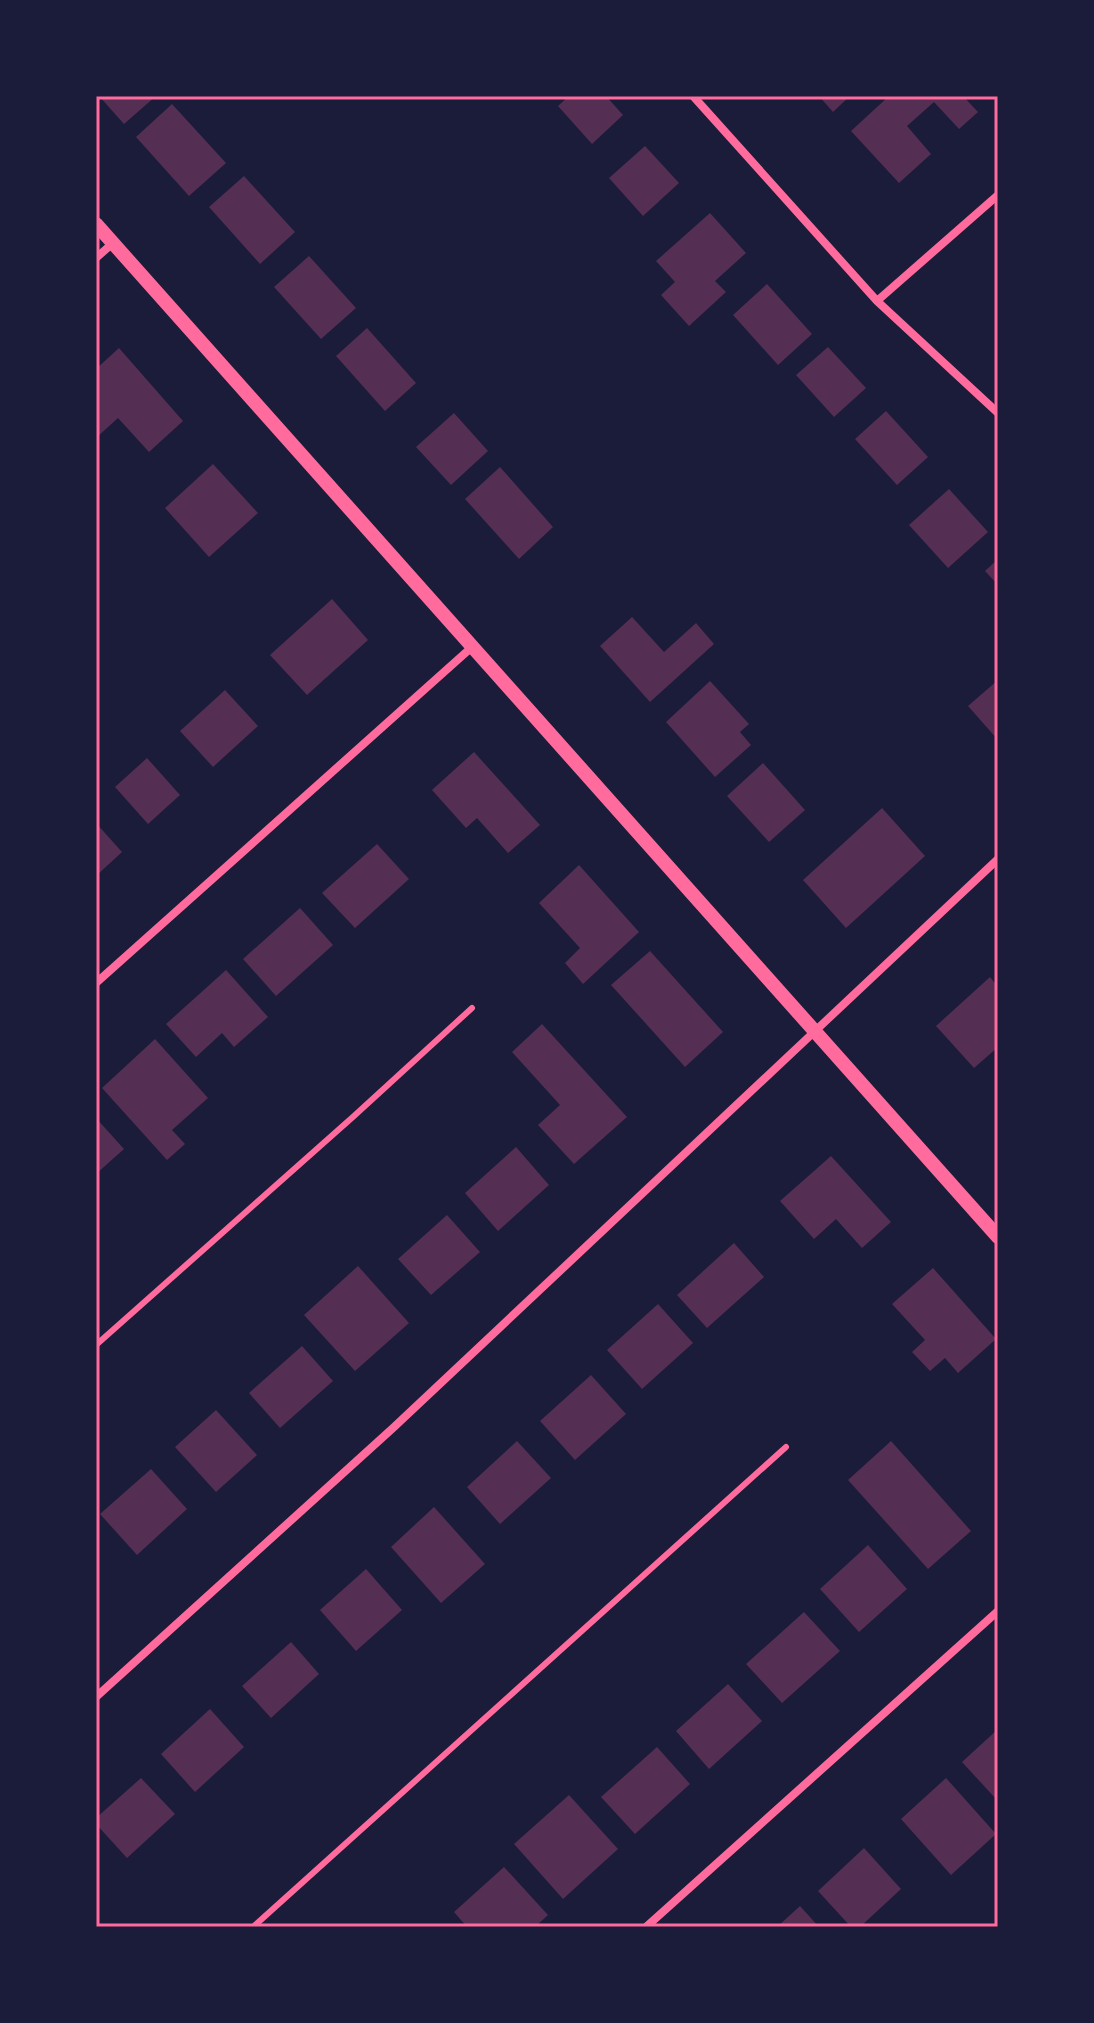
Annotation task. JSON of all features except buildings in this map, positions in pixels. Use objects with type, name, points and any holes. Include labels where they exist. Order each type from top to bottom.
[{"type":"street","points":[[693,96],[877,301],[998,413]]},
{"type":"street","points":[[877,301],[998,195]]},
{"type":"street","points":[[96,224],[998,1237]]},
{"type":"street","points":[[96,258],[113,243]]},
{"type":"street","points":[[96,983],[472,647]]},
{"type":"street","points":[[96,1697],[393,1428],[998,859]]},
{"type":"street","points":[[646,1927],[998,1611]]},
{"type":"lane","points":[[96,1345],[472,1008]]},
{"type":"lane","points":[[253,1927],[786,1447]]}]
